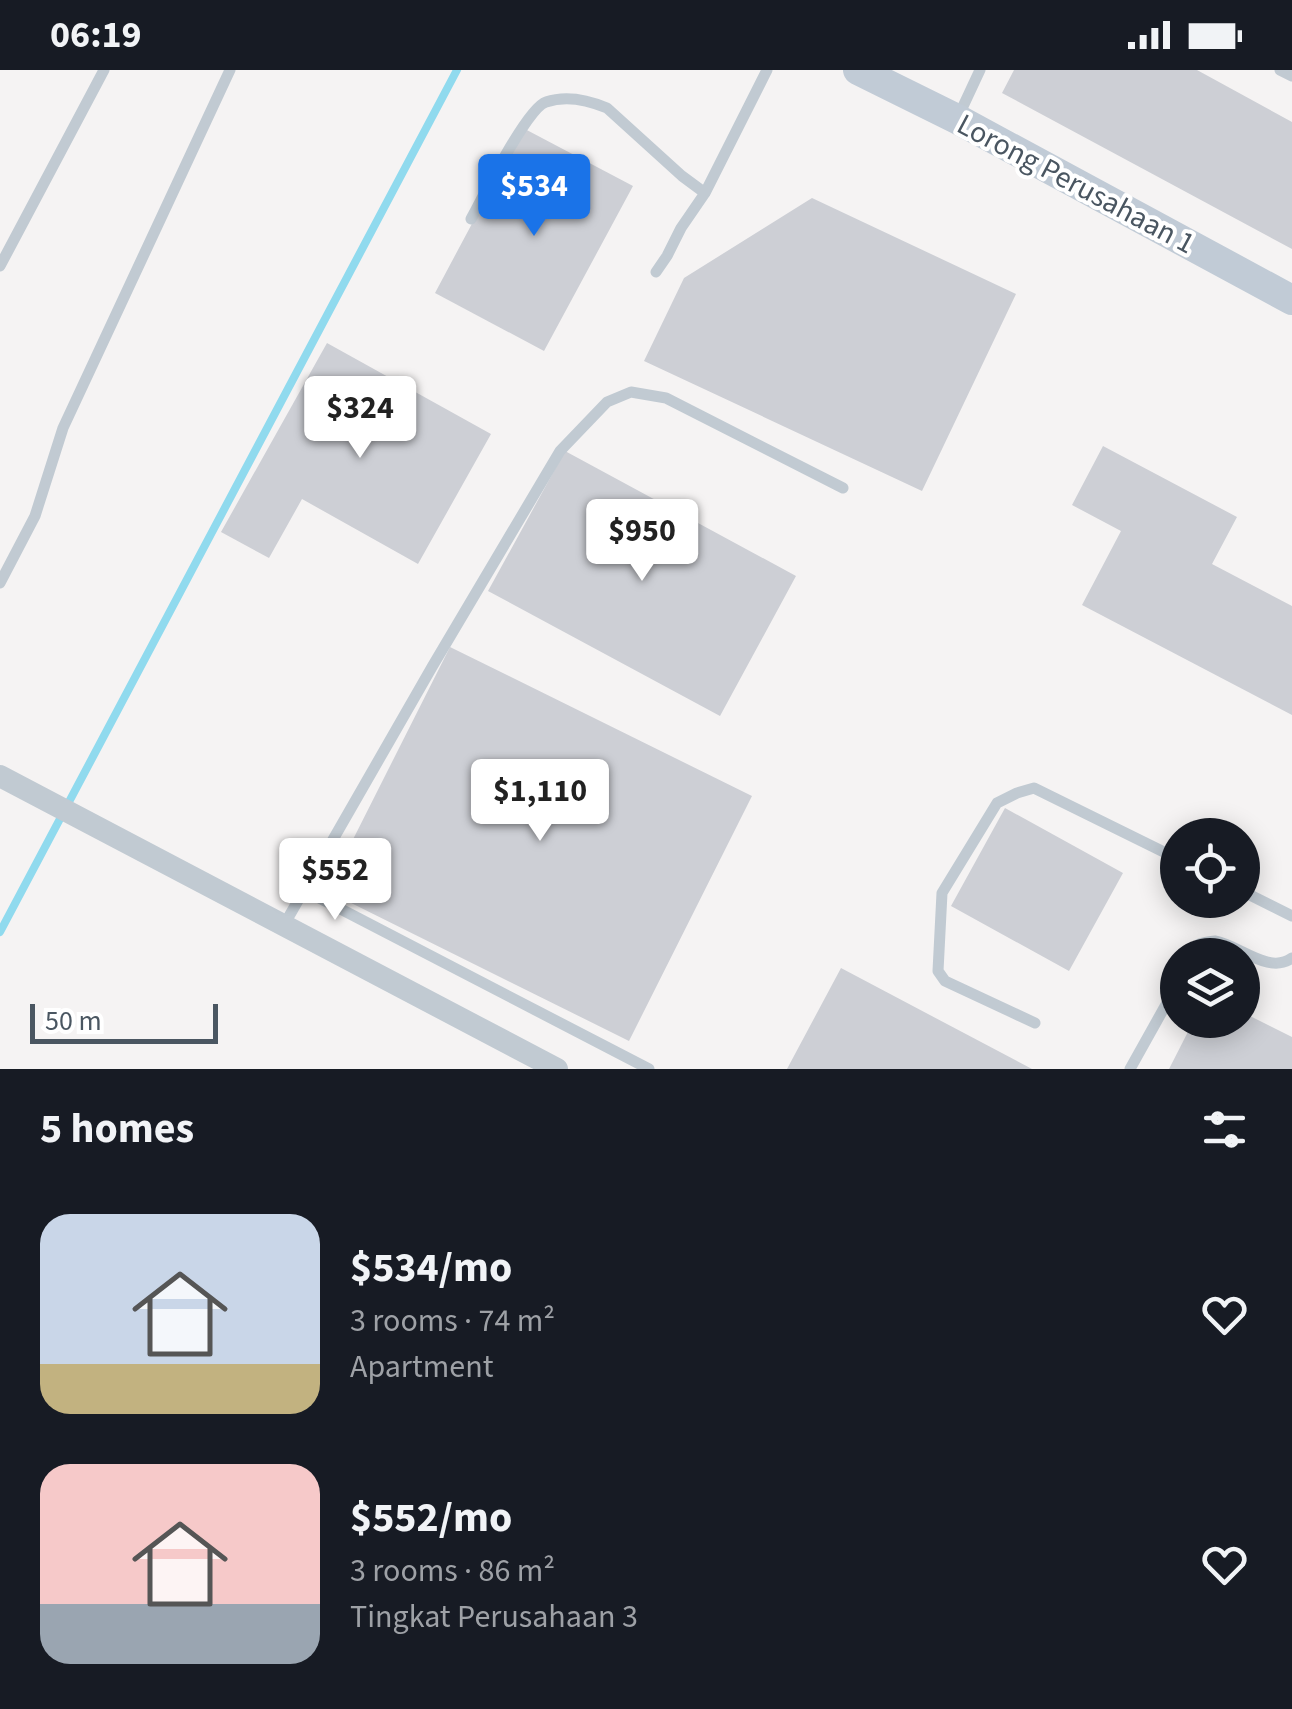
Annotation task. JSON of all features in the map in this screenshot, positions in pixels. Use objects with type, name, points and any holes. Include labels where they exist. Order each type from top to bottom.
[{"type":"street","name":"Lorong Perusahaan 1","points":[[858,70],[957,119],[1292,300]]},
{"type":"street","points":[[1,777],[557,1069]]},
{"type":"lane","points":[[0,266],[104,70]]},
{"type":"lane","points":[[0,583],[35,516],[63,428],[230,70]]},
{"type":"lane","points":[[656,272],[706,193],[767,70]]},
{"type":"lane","points":[[957,119],[980,70]]},
{"type":"lane","points":[[1280,70],[1292,76]]},
{"type":"lane","points":[[471,219],[528,118],[542,103],[569,98],[607,108],[706,193]]},
{"type":"lane","points":[[284,925],[560,451],[607,402],[632,392],[666,398],[843,488]]},
{"type":"lane","points":[[1035,1024],[945,981],[938,970],[942,894],[997,803],[1034,788],[1160,850]]},
{"type":"lane","points":[[304,890],[649,1069]]},
{"type":"lane","points":[[1260,901],[1292,916]]},
{"type":"lane","points":[[1260,958],[1277,965],[1292,958]]},
{"type":"lane","points":[[1130,1069],[1160,1015]]},
{"type":"building","points":[[1014,70],[1197,70],[1292,122],[1292,249],[1002,93]]},
{"type":"building","points":[[523,128],[633,186],[544,351],[435,293]]},
{"type":"building","points":[[812,198],[1016,294],[922,491],[644,361],[684,278]]},
{"type":"building","points":[[327,343],[491,434],[418,564],[302,499],[269,558],[221,532]]},
{"type":"building","points":[[1103,446],[1237,517],[1212,564],[1292,606],[1292,715],[1082,605],[1121,531],[1072,505]]},
{"type":"building","points":[[565,451],[796,576],[720,716],[488,591]]},
{"type":"building","points":[[450,647],[752,796],[629,1041],[327,891]]},
{"type":"building","points":[[1005,808],[1123,873],[1069,971],[951,906]]},
{"type":"building","points":[[841,968],[1032,1069],[787,1069]]},
{"type":"building","points":[[1260,1021],[1292,1037],[1292,1069],[1169,1069],[1185,1038],[1260,1038]]},
{"type":"waterway","points":[[0,932],[457,70]]}]
